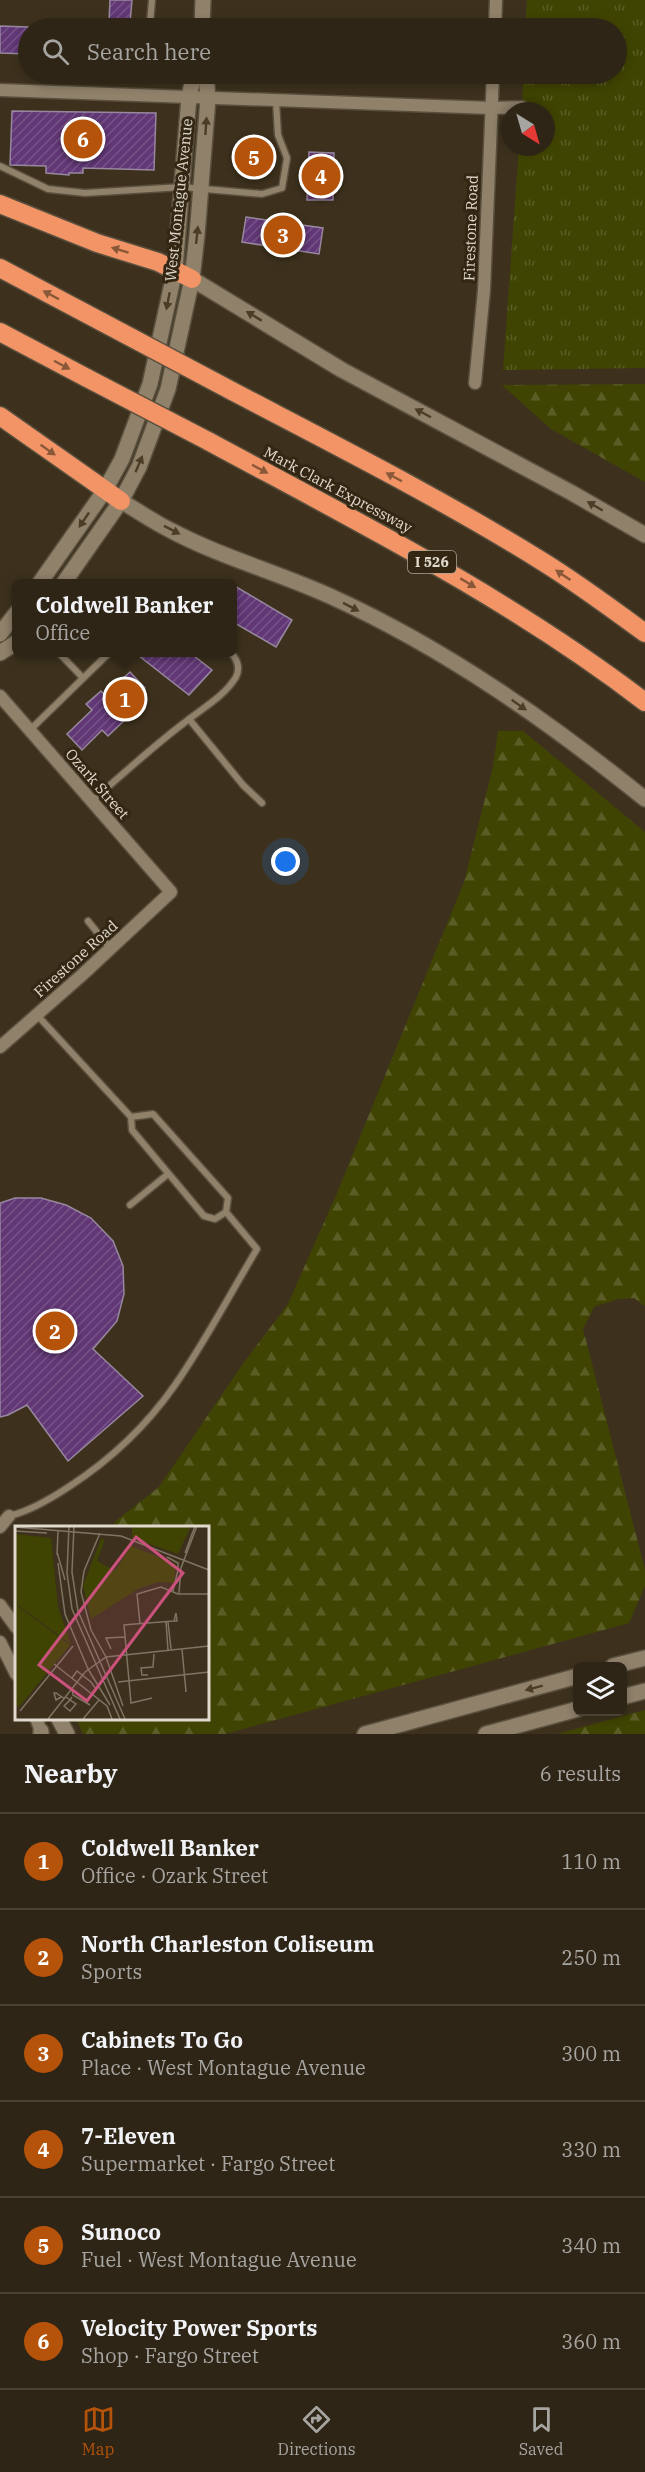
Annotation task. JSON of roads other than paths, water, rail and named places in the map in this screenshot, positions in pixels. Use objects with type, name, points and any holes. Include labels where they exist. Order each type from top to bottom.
[{"type":"highway","points":[[0,204],[97,243],[158,262],[192,279]]},
{"type":"highway","points":[[0,268],[427,494],[540,560],[645,633]]},
{"type":"highway","name":"Mark Clark Expressway","points":[[0,332],[208,441],[487,594],[576,652],[645,702]]},
{"type":"highway","points":[[0,416],[122,501]]},
{"type":"highway","points":[[588,592],[645,620]]},
{"type":"main road","points":[[202,18],[203,0]]},
{"type":"main road","name":"West Montague Avenue","points":[[43,579],[105,490],[122,459],[150,384],[175,270],[192,84]]},
{"type":"main road","name":"West Montague Avenue","points":[[67,579],[122,501],[139,467],[168,389],[192,279],[208,99],[207,84]]},
{"type":"main road","points":[[192,279],[342,370],[552,482],[645,535]]},
{"type":"main road","points":[[122,501],[172,531],[332,597],[423,643],[584,749],[645,799]]},
{"type":"main road","points":[[0,634],[12,618]]},
{"type":"main road","points":[[627,1662],[645,1658]]},
{"type":"main road","points":[[365,1734],[573,1677]]},
{"type":"main road","points":[[627,1696],[645,1691]]},
{"type":"main road","points":[[492,1732],[573,1710]]},
{"type":"street","points":[[495,18],[496,0]]},
{"type":"street","name":"Firestone Road","points":[[475,383],[484,290],[492,84]]},
{"type":"street","points":[[0,90],[501,108]]},
{"type":"street","name":"Ozark Street","points":[[0,696],[171,892]]},
{"type":"street","name":"Firestone Road","points":[[0,1047],[111,949],[171,892]]},
{"type":"street","points":[[0,1527],[4,1517]]},
{"type":"street","points":[[3,1613],[15,1626]]},
{"type":"street","points":[[0,1642],[15,1672]]},
{"type":"lane","points":[[150,18],[152,0]]},
{"type":"lane","points":[[0,166],[48,189],[86,192],[201,187],[262,194],[282,188],[288,158],[278,135],[276,101]]},
{"type":"lane","points":[[63,657],[83,678]]},
{"type":"lane","points":[[30,730],[105,657]]},
{"type":"lane","points":[[92,801],[189,718],[221,694],[236,676],[239,668],[236,657]]},
{"type":"lane","points":[[189,718],[243,785],[261,803]]},
{"type":"lane","points":[[88,921],[111,949]]},
{"type":"lane","points":[[37,1015],[131,1117],[132,1130],[204,1216],[215,1219],[226,1212]]},
{"type":"lane","points":[[4,1517],[22,1513],[96,1468],[138,1430],[175,1386],[257,1249],[226,1212],[228,1198],[153,1114],[131,1117]]},
{"type":"lane","points":[[130,1205],[168,1174]]},
{"type":"place","name":"Velocity Power Sports","points":[[83,139]]},
{"type":"place","name":"Sunoco","points":[[254,157]]},
{"type":"place","name":"7-Eleven","points":[[321,176]]},
{"type":"place","name":"Cabinets To Go","points":[[283,235]]},
{"type":"place","name":"Coldwell Banker","points":[[125,699]]},
{"type":"place","name":"North Charleston Coliseum","points":[[55,1331]]}]
